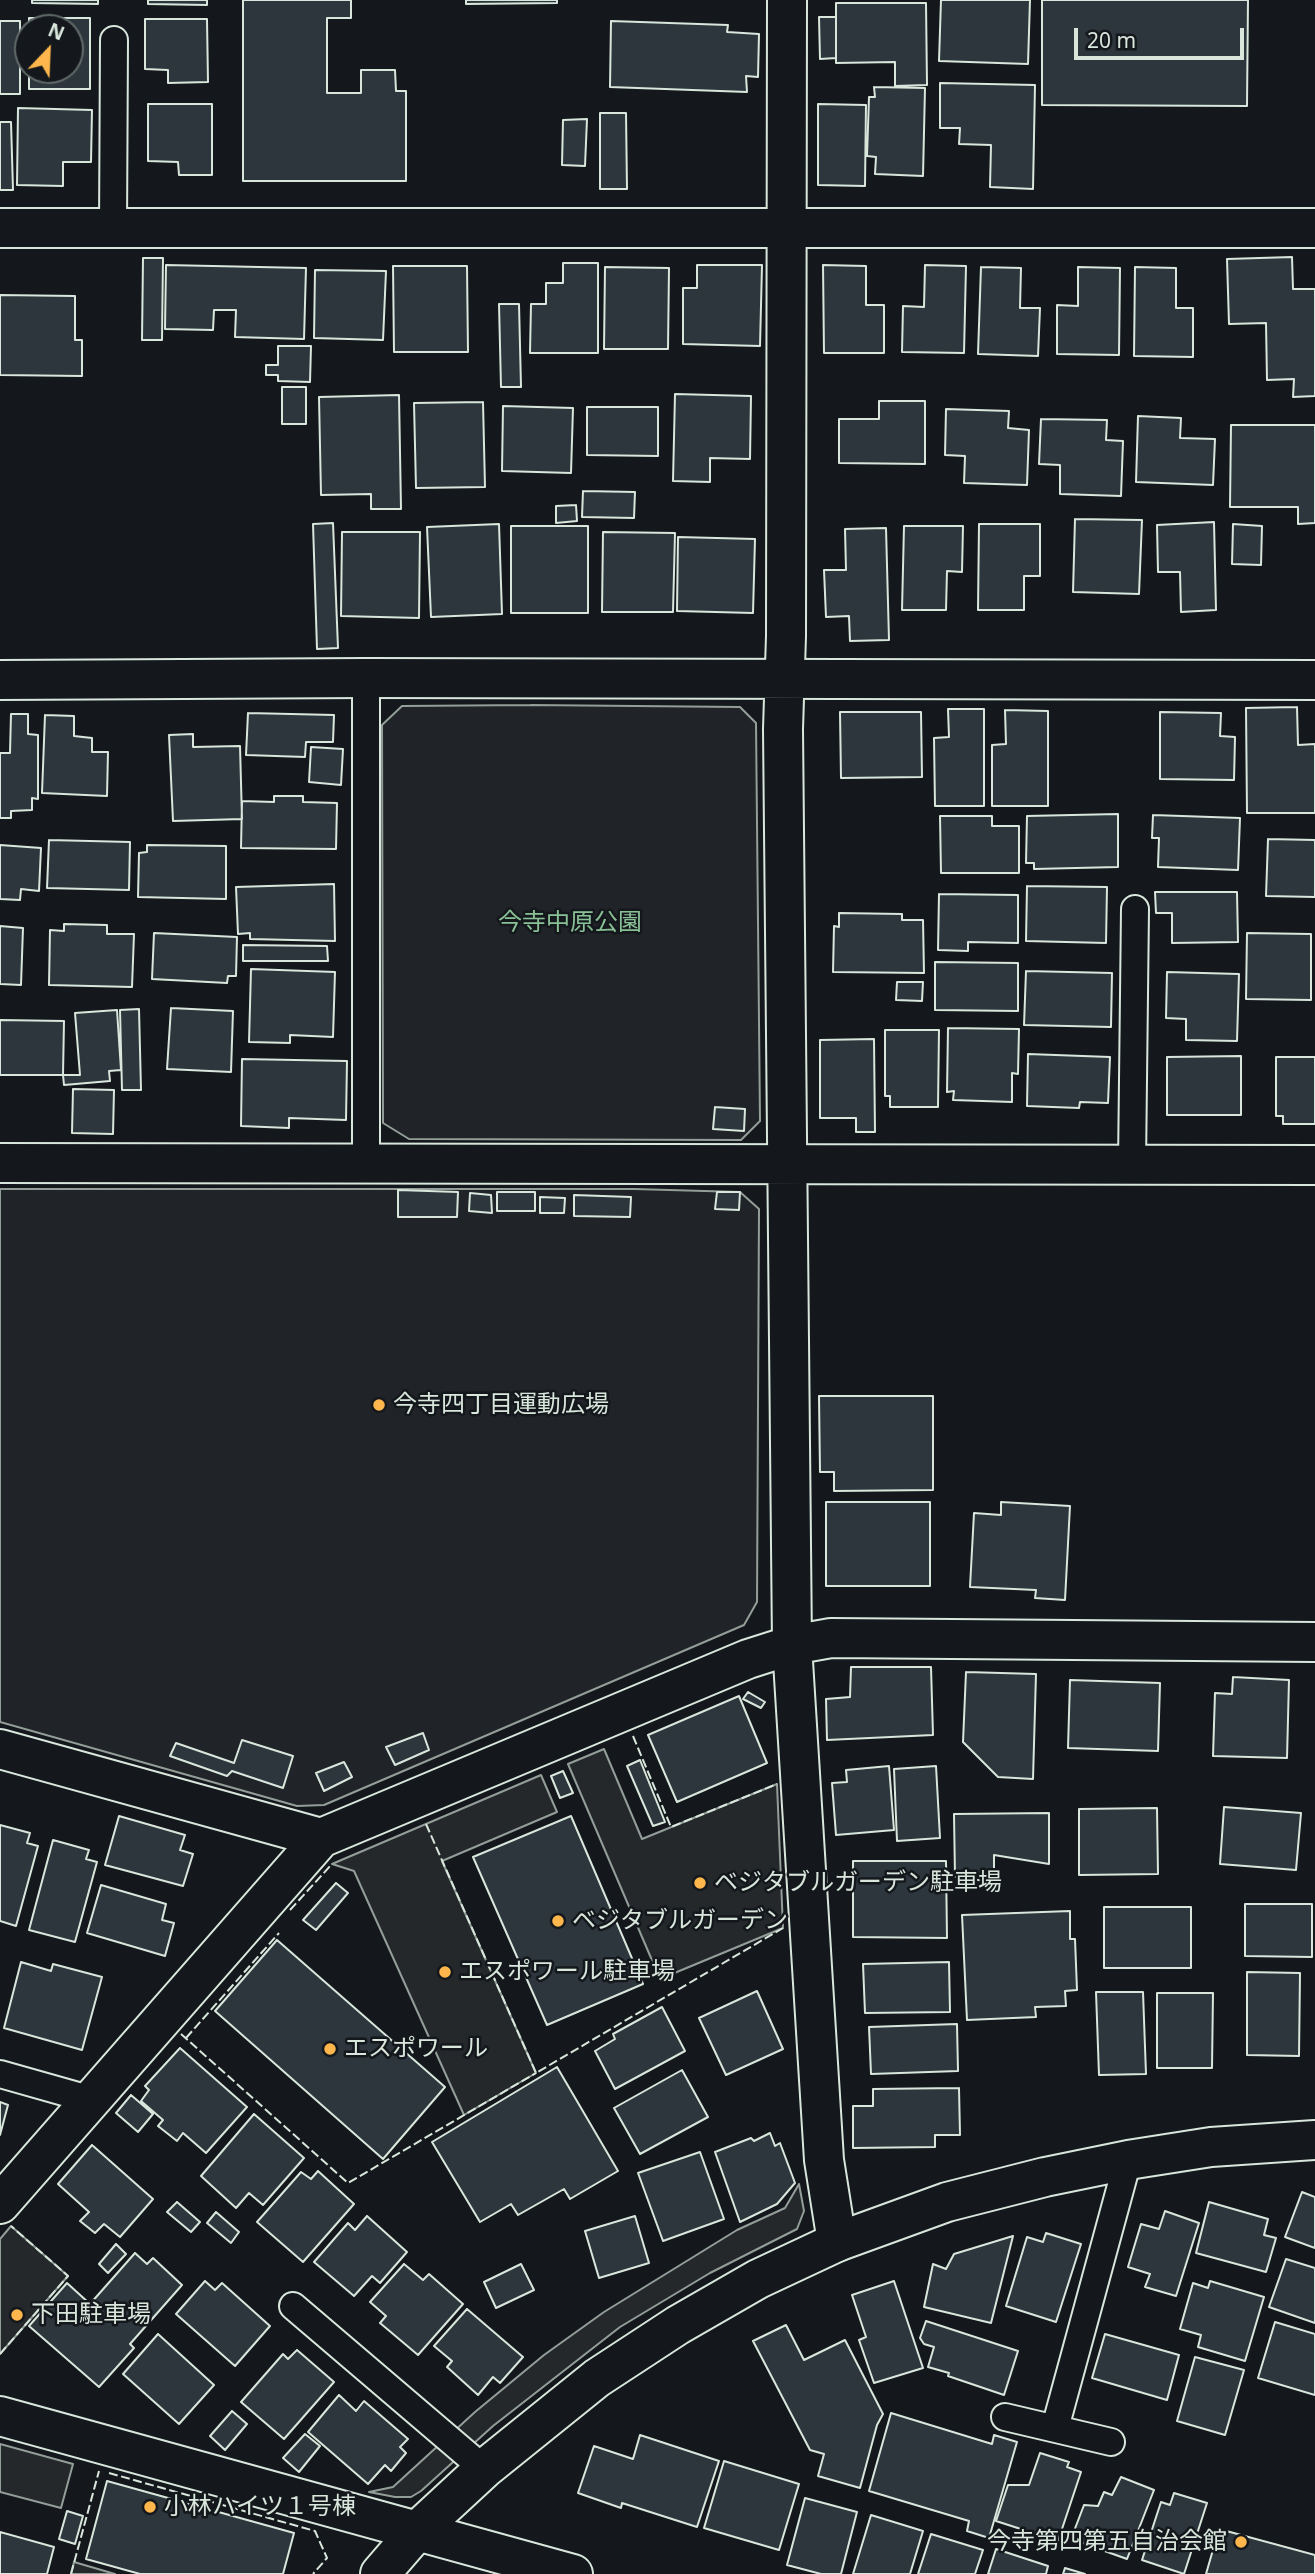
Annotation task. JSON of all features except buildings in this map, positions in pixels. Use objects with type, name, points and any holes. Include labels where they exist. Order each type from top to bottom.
[{"type":"street","points":[[787,0],[786,636],[783,681],[792,1645],[824,2160],[837,2242]]},
{"type":"street","points":[[0,228],[1315,228]]},
{"type":"street","points":[[0,680],[1315,680]]},
{"type":"street","points":[[0,1163],[1315,1165]]},
{"type":"street","points":[[0,2204],[321,1838],[748,1659],[792,1645],[831,1638],[1315,1642]]},
{"type":"street","points":[[0,1749],[321,1838]]},
{"type":"street","points":[[380,2574],[417,2531],[484,2469],[597,2378],[678,2325],[758,2279],[837,2242],[947,2202],[1128,2160],[1211,2147],[1315,2140]]},
{"type":"street","points":[[0,2416],[573,2574]]},
{"type":"lane","points":[[113,228],[114,40]]},
{"type":"lane","points":[[366,678],[366,1163]]},
{"type":"lane","points":[[1132,1165],[1135,909]]},
{"type":"lane","points":[[0,2074],[92,2099]]},
{"type":"lane","points":[[1055,2428],[1128,2160]]},
{"type":"lane","points":[[293,2306],[484,2469]]},
{"type":"lane","points":[[1005,2417],[1111,2442]]},
{"type":"green space","name":"今寺中原公園","points":[[402,706],[740,707],[756,723],[760,1121],[741,1140],[409,1139],[383,1123],[382,725]]},
{"type":"green space","name":"今寺四丁目運動広場","points":[[0,1189],[634,1189],[740,1192],[759,1209],[757,1602],[744,1625],[324,1805],[297,1806],[0,1722]]},
{"type":"shaded area","name":"ベジタブルガーデン駐車場","points":[[604,1749],[642,1839],[777,1784],[783,1928],[660,1979],[568,1764]]},
{"type":"shaded area","name":"エスポワール駐車場","points":[[541,1775],[557,1812],[442,1861],[536,2073],[464,2115],[354,1871],[332,1864]]},
{"type":"shaded area","points":[[799,2184],[804,2211],[797,2229],[710,2273],[620,2327],[493,2426],[421,2491],[411,2497],[369,2492],[393,2487],[475,2412],[544,2355],[604,2312],[737,2230],[785,2208]]},
{"type":"shaded area","name":"下田駐車場","points":[[11,2226],[68,2276],[0,2354],[0,2239]]},
{"type":"shaded area","points":[[0,2444],[73,2464],[61,2508],[0,2492]]},
{"type":"shaded area","points":[[74,2562],[115,2574],[71,2574]]},
{"type":"fence","points":[[633,1736],[671,1827],[777,1784]]},
{"type":"fence","points":[[426,1824],[536,2073],[783,1928]]},
{"type":"fence","points":[[290,1910],[332,1864]]},
{"type":"fence","points":[[186,2038],[279,1933]]},
{"type":"fence","points":[[181,2034],[348,2183],[536,2073]]},
{"type":"fence","points":[[0,2354],[68,2276],[11,2226]]},
{"type":"fence","points":[[71,2574],[99,2471]]},
{"type":"fence","points":[[109,2473],[315,2531],[327,2558],[313,2574]]},
{"type":"place","name":"今寺四丁目運動広場","points":[[379,1405]]},
{"type":"place","name":"ベジタブルガーデン駐車場","points":[[700,1883]]},
{"type":"place","name":"ベジタブルガーデン","points":[[558,1921]]},
{"type":"place","name":"エスポワール駐車場","points":[[445,1972]]},
{"type":"place","name":"エスポワール","points":[[330,2049]]},
{"type":"place","name":"下田駐車場","points":[[17,2315]]},
{"type":"place","name":"小林ハイツ１号棟","points":[[150,2507]]},
{"type":"place","name":"今寺第四第五自治会館","points":[[1241,2542]]}]
